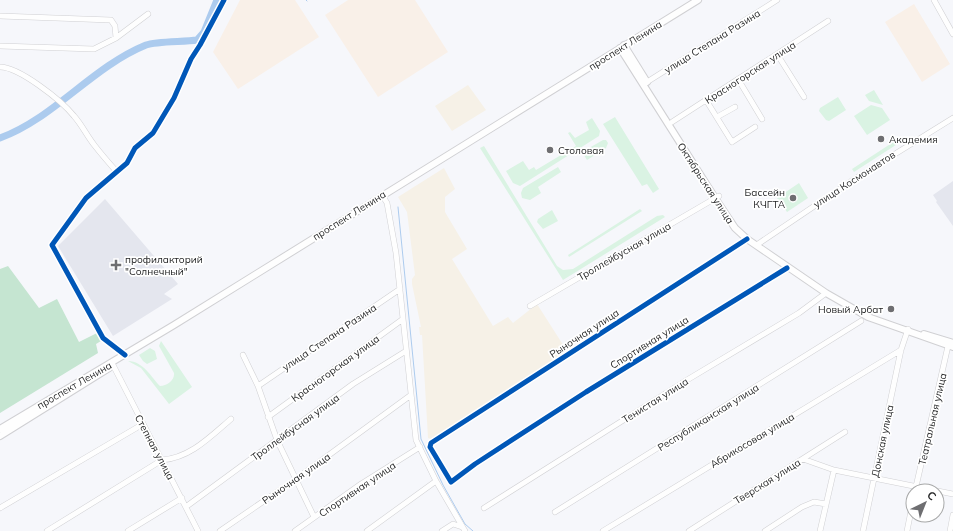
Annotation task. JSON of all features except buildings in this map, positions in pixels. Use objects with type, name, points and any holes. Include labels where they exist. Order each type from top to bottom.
[{"type":"main road","name":"проспект Ленина","points":[[0,429],[106,364],[112,363],[698,0]]},
{"type":"main road","name":"Октябрьская улица","points":[[622,47],[639,78],[645,83],[672,122],[735,228],[747,239],[787,268],[868,317],[951,345]]},
{"type":"main road","name":"Октябрьская улица","points":[[622,47],[717,197],[737,225],[758,244],[852,305],[908,331]]},
{"type":"main road","points":[[0,436],[107,369],[112,363]]},
{"type":"street","points":[[125,355],[103,338],[52,245],[86,198],[127,163],[135,148],[153,133],[174,98],[191,59],[224,0]]},
{"type":"street","name":"улица Степана Разина","points":[[645,83],[777,0]]},
{"type":"street","points":[[934,0],[953,34]]},
{"type":"street","points":[[0,46],[94,49],[116,38],[148,14]]},
{"type":"street","points":[[0,16],[111,20],[115,26],[116,38]]},
{"type":"street","name":"Красногорская улица","points":[[672,122],[828,21]]},
{"type":"street","points":[[777,54],[804,97]]},
{"type":"street","points":[[0,67],[12,69],[62,104],[73,115],[95,146],[117,172]]},
{"type":"street","points":[[738,79],[762,119]]},
{"type":"street","points":[[706,100],[732,142],[755,128]]},
{"type":"street","points":[[717,117],[735,107]]},
{"type":"street","name":"улица Космонавтов","points":[[758,244],[859,176],[953,118]]},
{"type":"street","points":[[382,195],[387,203],[400,289],[416,440],[436,481],[463,529]]},
{"type":"street","name":"Троллейбусная улица","points":[[530,306],[717,197]]},
{"type":"street","name":"Рыночная улица","points":[[431,443],[747,239]]},
{"type":"street","name":"Спортивная улица","points":[[431,443],[430,447],[451,482],[522,433],[787,268]]},
{"type":"street","name":"улица Степана Разина","points":[[258,386],[400,289]]},
{"type":"street","name":"Тенистая улица","points":[[484,508],[680,384],[798,313],[826,292]]},
{"type":"street","name":"Красногорская улица","points":[[268,417],[403,319]]},
{"type":"street","name":"Республиканская улица","points":[[555,512],[861,321]]},
{"type":"street","name":"Донская улица","points":[[863,531],[901,350],[908,331]]},
{"type":"street","name":"Театральная улица","points":[[917,483],[951,345]]},
{"type":"street","name":"Троллейбусная улица","points":[[186,506],[353,384],[406,350]]},
{"type":"street","name":"Абрикосовая улица","points":[[603,531],[901,350]]},
{"type":"street","points":[[243,355],[258,386],[277,440],[314,518]]},
{"type":"street","name":"Степная улица","points":[[112,363],[198,531]]},
{"type":"street","name":"Рыночная улица","points":[[220,531],[411,395]]},
{"type":"street","points":[[47,531],[162,460],[176,459],[201,444],[231,419]]},
{"type":"street","points":[[0,508],[143,424]]},
{"type":"street","name":"Тверская улица","points":[[689,531],[845,432]]},
{"type":"street","name":"Спортивная улица","points":[[295,531],[361,484],[420,447]]},
{"type":"street","points":[[803,459],[834,470],[905,486]]},
{"type":"street","points":[[820,531],[834,470]]},
{"type":"street","points":[[367,531],[436,481]]},
{"type":"street","points":[[128,531],[182,498]]},
{"type":"street","points":[[765,531],[802,507],[814,502],[826,504]]},
{"type":"street","points":[[950,531],[953,515]]},
{"type":"street","points":[[442,531],[453,524],[463,529]]},
{"type":"shaded area","points":[[240,0],[295,0],[319,37],[238,89],[213,52]]},
{"type":"shaded area","points":[[348,0],[415,0],[448,52],[378,97],[325,15]]},
{"type":"shaded area","points":[[914,4],[950,64],[922,82],[885,22]]},
{"type":"shaded area","points":[[468,85],[486,110],[452,131],[435,106]]},
{"type":"shaded area","points":[[444,168],[455,189],[445,197],[445,212],[467,249],[452,259],[493,326],[508,317],[513,323],[537,304],[567,351],[431,439],[428,438],[422,335],[420,335],[419,327],[421,327],[412,284],[412,279],[415,275],[407,212],[398,197]]},
{"type":"shaded area","points":[[953,181],[953,226],[936,202],[937,201],[933,195]]},
{"type":"shaded area","name":"профилакторий \"Солнечный\"","points":[[105,199],[178,284],[164,294],[172,299],[113,336],[58,246]]},
{"type":"green space","points":[[874,90],[883,105],[869,101],[865,95]]},
{"type":"green space","points":[[838,97],[846,110],[829,121],[826,120],[819,111],[820,108]]},
{"type":"green space","points":[[871,105],[882,108],[890,120],[867,135],[854,116]]},
{"type":"green space","points":[[615,117],[659,189],[653,193],[647,184],[642,186],[603,124]]},
{"type":"green space","points":[[592,118],[600,131],[599,136],[520,186],[513,183],[506,171],[523,161],[529,170],[534,167],[536,170],[576,146],[568,133],[570,132],[575,138],[589,130],[586,122]]},
{"type":"green space","points":[[898,139],[902,141],[854,172],[852,169]]},
{"type":"green space","points":[[603,140],[606,140],[608,143],[606,148],[587,160],[582,152]]},
{"type":"green space","points":[[484,146],[557,266],[563,270],[573,269],[657,216],[663,215],[665,217],[563,280],[480,148]]},
{"type":"green space","points":[[558,167],[561,172],[538,187],[541,193],[530,200],[522,198],[521,193],[523,188]]},
{"type":"green space","name":"Бассейн КЧГТА","points":[[799,183],[808,198],[787,212],[777,198]]},
{"type":"green space","points":[[640,209],[642,211],[569,257],[568,255]]},
{"type":"green space","points":[[552,210],[558,221],[543,229],[537,222],[538,219]]},
{"type":"green space","points":[[8,266],[39,308],[57,299],[79,342],[97,333],[101,341],[96,344],[98,353],[0,413],[0,269]]},
{"type":"green space","points":[[161,341],[192,387],[169,404],[141,368],[128,361],[138,364],[147,370],[160,386],[168,384],[172,380],[174,373],[159,346]]},
{"type":"green space","points":[[150,348],[155,351],[157,359],[147,364],[139,355]]},
{"type":"waterway","points":[[0,138],[38,119],[108,66],[146,45],[164,42],[197,40],[204,32],[217,0]]},
{"type":"waterway","points":[[398,207],[421,439],[443,485],[465,524],[473,531]]},
{"type":"cycle path","points":[[125,355],[103,338],[52,245],[86,198],[127,163],[135,148],[153,133],[174,98],[191,59],[224,0]]},
{"type":"cycle path","points":[[747,239],[431,443],[430,447],[451,482],[475,464],[586,392],[787,268]]},
{"type":"place","name":"Академия","points":[[881,139]]},
{"type":"place","name":"Столовая","points":[[550,150]]},
{"type":"place","name":"Бассейн КЧГТА","points":[[793,198]]},
{"type":"place","name":"профилакторий \"Солнечный\"","points":[[116,265]]},
{"type":"place","name":"Новый Арбат","points":[[891,309]]}]
